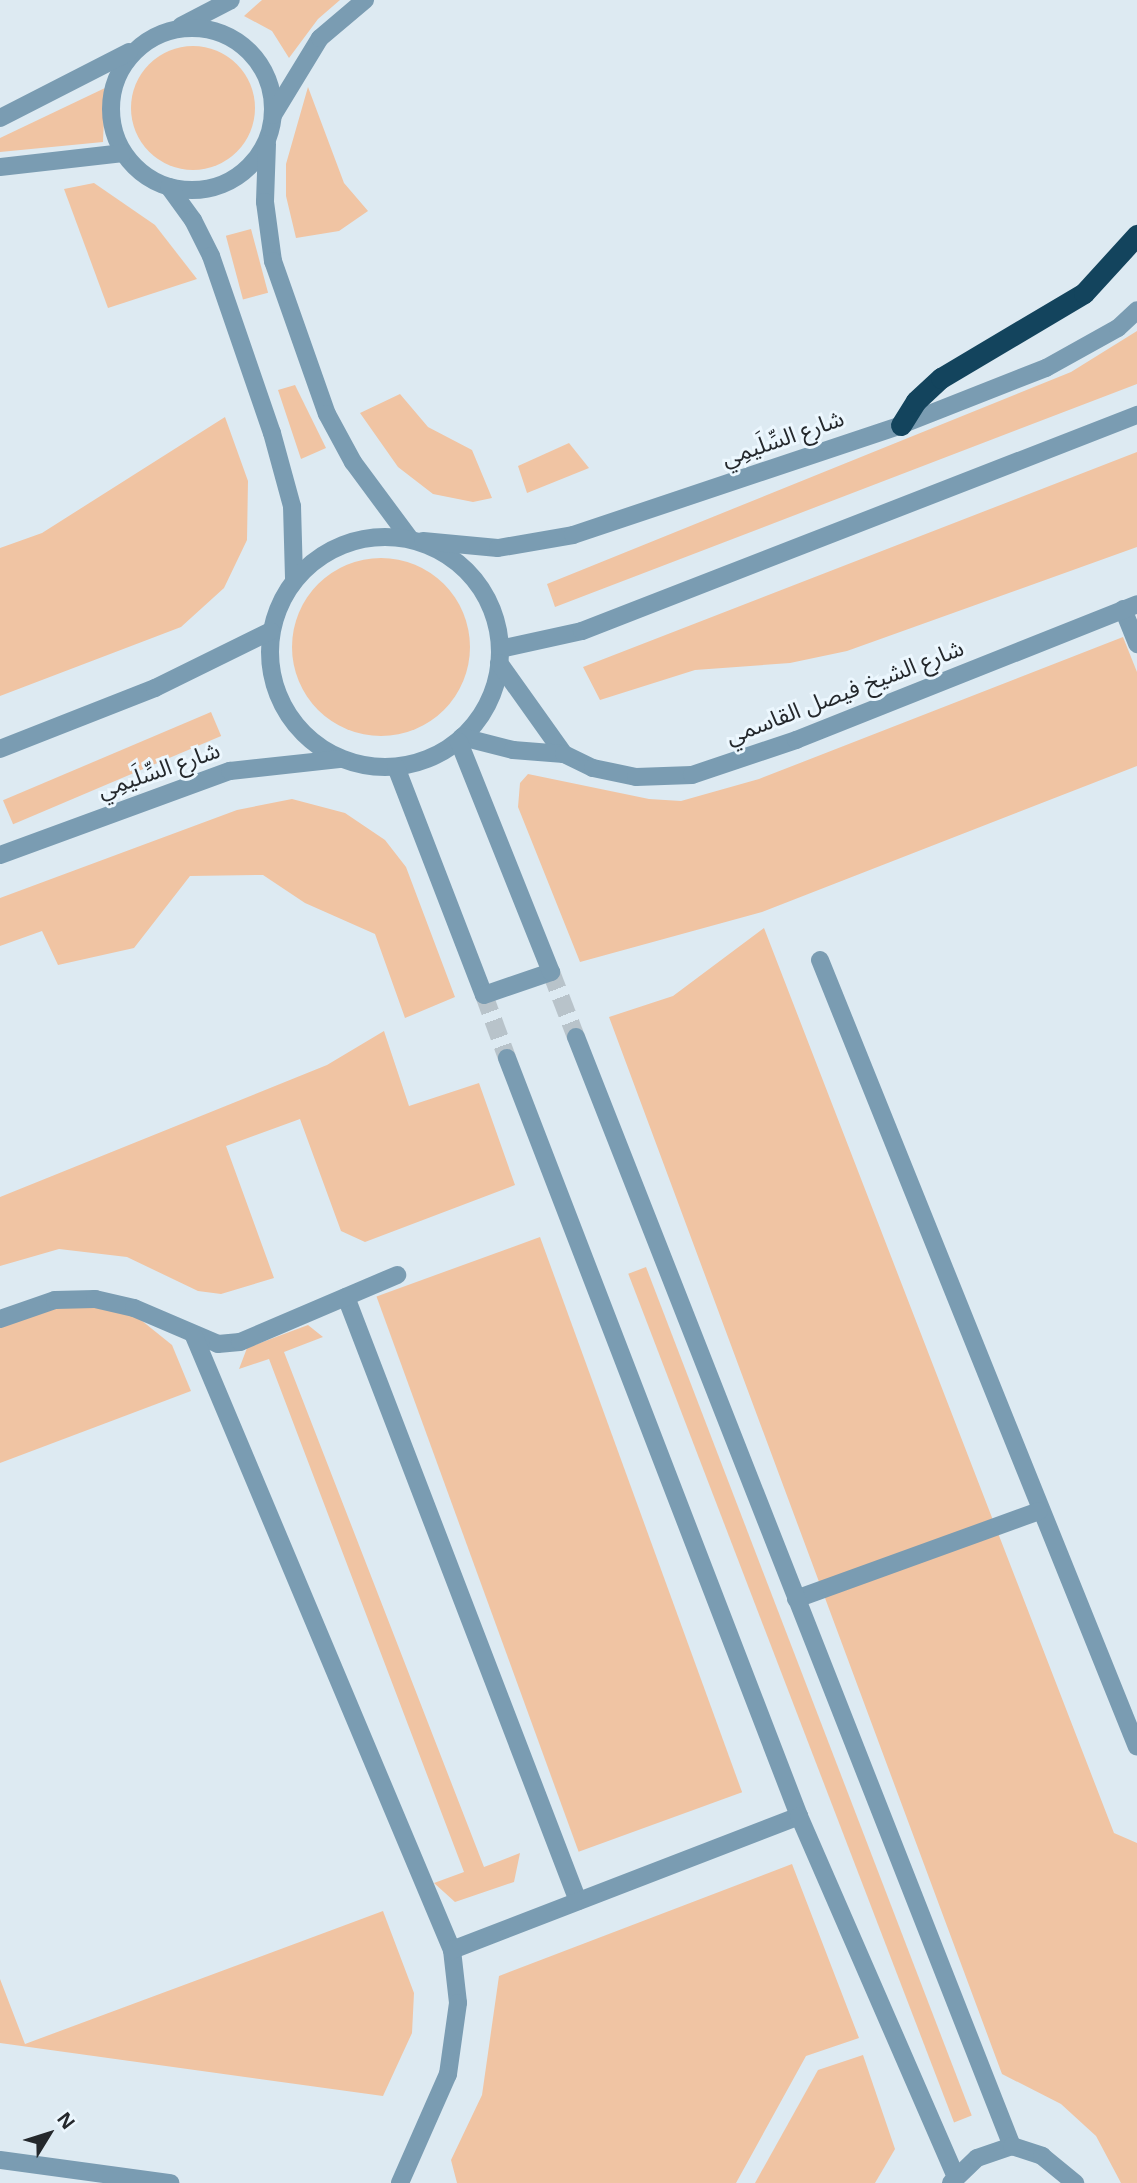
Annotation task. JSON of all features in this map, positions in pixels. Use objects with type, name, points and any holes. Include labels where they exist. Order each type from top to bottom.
[{"type":"highway","points":[[901,425],[916,401],[941,378],[1084,293],[1137,234]]},
{"type":"street","points":[[0,118],[231,0]]},
{"type":"street","points":[[273,115],[320,38],[365,0]]},
{"type":"street","points":[[177,28],[201,27],[226,34],[246,48],[262,67],[271,90],[273,115],[267,144],[265,202],[273,261],[327,414],[353,461],[416,540]]},
{"type":"street","points":[[135,49],[113,88],[112,121],[123,153],[140,172],[169,187],[210,189],[233,180],[267,144]]},
{"type":"street","points":[[0,167],[123,153]]},
{"type":"street","points":[[169,187],[193,220],[211,257],[272,433],[292,506],[294,579]]},
{"type":"street","name":"شارع السِّلَيمِي","points":[[416,540],[498,548],[573,535],[901,425],[1046,368],[1118,328],[1137,310]]},
{"type":"street","points":[[500,656],[582,631],[1137,415]]},
{"type":"street","points":[[368,537],[416,540],[453,559],[478,584],[494,615],[500,656],[488,705],[461,739],[419,763],[396,767],[368,766],[341,759],[307,738],[283,707],[271,670],[271,631],[279,603],[294,579],[337,547],[368,537]]},
{"type":"street","points":[[1130,606],[1137,643]]},
{"type":"street","name":"شارع الشيخ فيصل القاسمي","points":[[461,739],[513,750],[564,754],[593,768],[636,777],[711,771],[1130,606]]},
{"type":"street","points":[[0,750],[175,680],[271,631]]},
{"type":"street","name":"شارع الشيخ فيصل القاسمي","points":[[500,656],[564,754]]},
{"type":"street","points":[[396,767],[484,995],[551,972],[461,739]]},
{"type":"street","name":"شارع السِّلَيمِي","points":[[0,855],[230,771],[341,759]]},
{"type":"street","points":[[820,960],[1039,1511],[1137,1747]]},
{"type":"street","points":[[576,1037],[1012,2146]]},
{"type":"street","points":[[507,1058],[799,1816],[953,2180],[977,2158],[1012,2146],[1042,2156],[1075,2183]]},
{"type":"street","points":[[0,1319],[55,1300],[95,1299],[134,1308],[194,1336],[218,1344],[240,1342],[397,1275]]},
{"type":"street","points":[[346,1297],[578,1902]]},
{"type":"street","points":[[194,1336],[452,1950],[458,2003],[449,2074],[400,2183]]},
{"type":"street","points":[[796,1599],[1039,1511]]},
{"type":"street","points":[[452,1950],[799,1816]]},
{"type":"street","points":[[0,2160],[170,2183]]},
{"type":"shaded area","points":[[262,0],[340,0],[318,19],[289,58],[272,31],[244,16]]},
{"type":"shaded area","points":[[193,46],[217,51],[237,64],[250,84],[255,108],[250,132],[237,152],[217,165],[193,170],[169,165],[149,152],[136,132],[131,108],[136,84],[149,64],[169,51]]},
{"type":"shaded area","points":[[308,87],[344,183],[368,211],[339,231],[296,238],[286,196],[286,164]]},
{"type":"shaded area","points":[[105,88],[103,142],[0,152],[0,138]]},
{"type":"shaded area","points":[[94,183],[155,225],[197,279],[108,308],[64,189]]},
{"type":"shaded area","points":[[251,229],[268,293],[243,299],[226,236]]},
{"type":"shaded area","points":[[1137,331],[1137,384],[555,607],[547,584],[1071,372]]},
{"type":"shaded area","points":[[295,385],[326,448],[301,459],[278,390]]},
{"type":"shaded area","points":[[400,394],[428,427],[472,450],[492,498],[473,502],[433,494],[398,467],[360,413]]},
{"type":"shaded area","points":[[225,417],[248,481],[247,540],[224,588],[181,627],[0,696],[0,548],[42,533]]},
{"type":"shaded area","points":[[569,443],[589,468],[527,493],[518,466]]},
{"type":"shaded area","points":[[1137,452],[1137,547],[847,651],[790,663],[695,670],[600,700],[583,667]]},
{"type":"shaded area","points":[[381,558],[415,565],[444,584],[463,613],[470,647],[463,681],[444,710],[415,729],[381,736],[347,729],[318,710],[299,681],[292,647],[299,613],[318,584],[347,565]]},
{"type":"shaded area","points":[[1123,637],[1137,672],[1137,766],[762,912],[580,962],[518,807],[520,783],[528,774],[649,799],[681,801],[759,779]]},
{"type":"shaded area","points":[[211,712],[221,736],[13,824],[3,800]]},
{"type":"shaded area","points":[[292,799],[345,813],[385,840],[406,867],[455,997],[405,1018],[375,934],[305,903],[263,875],[190,876],[134,948],[58,965],[42,931],[0,946],[0,898],[237,810]]},
{"type":"shaded area","points":[[764,928],[1114,1833],[1137,1843],[1137,2183],[1121,2183],[1096,2136],[1061,2104],[1002,2074],[609,1017],[673,996]]},
{"type":"shaded area","points":[[384,1031],[409,1106],[479,1083],[515,1185],[365,1242],[341,1231],[300,1119],[226,1146],[274,1278],[221,1294],[198,1291],[127,1257],[59,1249],[0,1266],[0,1197],[327,1065]]},
{"type":"shaded area","points":[[540,1237],[742,1792],[579,1852],[376,1297]]},
{"type":"shaded area","points":[[646,1267],[972,2116],[954,2122],[628,1274]]},
{"type":"shaded area","points":[[93,1300],[136,1316],[172,1345],[191,1391],[0,1463],[0,1325],[43,1308]]},
{"type":"shaded area","points":[[308,1325],[323,1337],[284,1352],[484,1867],[520,1853],[514,1882],[455,1902],[434,1883],[464,1872],[269,1359],[239,1369],[247,1348]]},
{"type":"shaded area","points":[[792,1864],[859,2038],[806,2056],[736,2183],[457,2183],[451,2160],[482,2095],[499,1976]]},
{"type":"shaded area","points":[[383,1911],[414,1993],[412,2033],[383,2096],[0,2043],[0,1979],[25,2044]]},
{"type":"shaded area","points":[[863,2055],[895,2149],[875,2183],[755,2183],[818,2070]]},
{"type":"tunnel","points":[[551,972],[576,1037]]},
{"type":"tunnel","points":[[484,995],[507,1058]]}]
